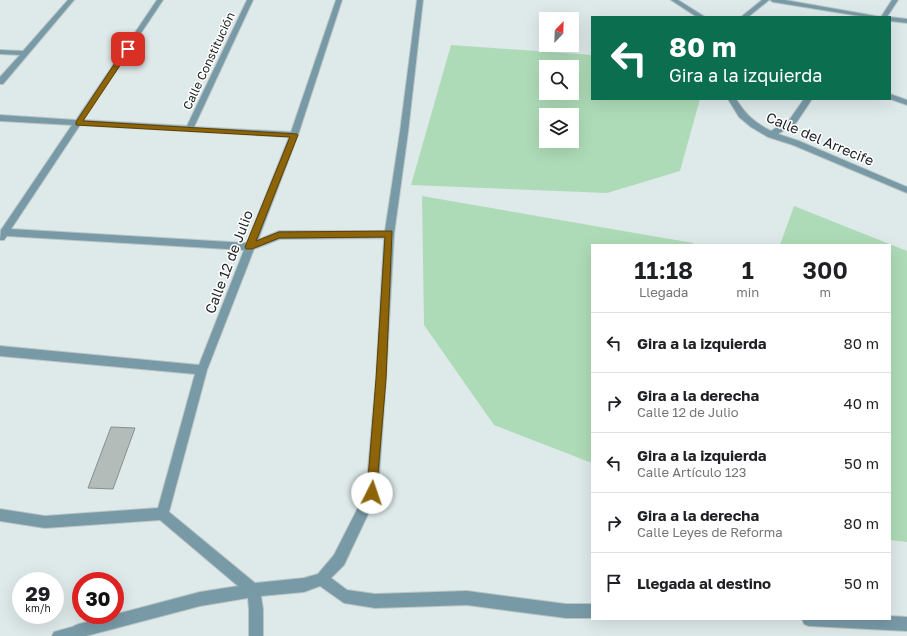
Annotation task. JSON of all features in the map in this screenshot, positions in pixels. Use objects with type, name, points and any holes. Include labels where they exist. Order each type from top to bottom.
[{"type":"street","points":[[0,82],[71,0]]},
{"type":"street","points":[[2,235],[160,0]]},
{"type":"street","name":"Calle Constitución","points":[[189,130],[250,0]]},
{"type":"street","name":"Calle 12 de Julio","points":[[162,514],[202,370],[294,135],[338,0]]},
{"type":"street","points":[[79,631],[200,599],[253,590],[304,585],[322,579],[339,560],[372,493],[381,379],[389,234],[404,132],[420,0]]},
{"type":"street","points":[[674,0],[700,16]]},
{"type":"street","points":[[745,16],[766,0]]},
{"type":"street","points":[[773,0],[872,16]]},
{"type":"street","points":[[885,16],[895,0]]},
{"type":"street","points":[[891,19],[907,21]]},
{"type":"street","points":[[0,52],[25,53]]},
{"type":"street","points":[[891,96],[907,102]]},
{"type":"street","name":"Calle del Arrecife","points":[[733,100],[742,114],[754,125],[771,135],[796,143],[907,190]]},
{"type":"street","points":[[771,135],[793,121],[807,100]]},
{"type":"street","points":[[0,118],[294,135]]},
{"type":"street","points":[[2,235],[249,247],[279,235],[389,234]]},
{"type":"street","points":[[0,351],[202,370]]},
{"type":"street","points":[[0,515],[46,522],[162,514],[253,590],[256,610],[256,636]]},
{"type":"street","points":[[322,579],[344,596],[375,601],[467,598],[566,611],[591,611]]},
{"type":"street","points":[[829,620],[907,624]]},
{"type":"lane","points":[[58,636],[79,631]]},
{"type":"green space","points":[[451,45],[591,55],[591,100],[700,100],[680,171],[607,193],[411,185]]},
{"type":"green space","points":[[422,196],[693,243],[591,244],[591,463],[494,425],[424,325]]},
{"type":"green space","points":[[794,206],[889,244],[780,244]]},
{"type":"green space","points":[[891,245],[907,251],[907,542],[891,540]]},
{"type":"building","points":[[111,427],[135,428],[113,489],[88,488]]},
{"type":"route","points":[[128,49],[78,123],[294,135],[249,247],[279,235],[389,234],[381,379],[372,493]]}]
